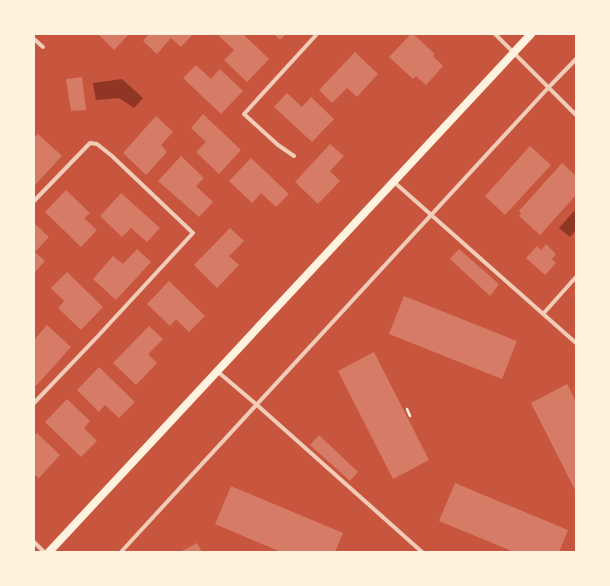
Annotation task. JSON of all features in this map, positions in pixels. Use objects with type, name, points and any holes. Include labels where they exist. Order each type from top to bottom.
[{"type":"main road","points":[[49,552],[531,34]]},
{"type":"street","points":[[294,156],[278,145],[244,114],[317,34]]},
{"type":"street","points":[[495,34],[576,115]]},
{"type":"street","points":[[34,38],[43,47]]},
{"type":"street","points":[[121,552],[576,59]]},
{"type":"street","points":[[34,201],[90,143],[96,144],[112,156],[194,233],[34,403]]},
{"type":"street","points":[[394,182],[576,343]]},
{"type":"street","points":[[542,314],[576,277]]},
{"type":"street","points":[[217,372],[257,405],[422,552]]},
{"type":"street","points":[[34,542],[44,552]]},
{"type":"path","points":[[407,409],[410,416]]},
{"type":"shaded area","points":[[122,79],[143,98],[134,108],[119,98],[96,100],[93,83]]},
{"type":"shaded area","points":[[576,209],[576,230],[570,237],[559,228]]},
{"type":"building","points":[[98,34],[129,34],[114,50]]},
{"type":"building","points":[[149,34],[193,34],[181,47],[171,38],[157,54],[143,41]]},
{"type":"building","points":[[221,34],[243,34],[269,59],[247,82],[224,60],[234,50],[219,36]]},
{"type":"building","points":[[274,34],[286,34],[280,40]]},
{"type":"building","points":[[411,34],[413,34],[435,54],[433,56],[443,66],[426,85],[416,76],[413,79],[389,57]]},
{"type":"building","points":[[355,52],[378,74],[357,97],[347,88],[332,103],[319,90]]},
{"type":"building","points":[[196,65],[211,79],[220,69],[243,91],[221,114],[183,78]]},
{"type":"building","points":[[82,77],[86,110],[71,111],[66,79]]},
{"type":"building","points":[[287,93],[302,107],[311,97],[334,119],[312,142],[274,107]]},
{"type":"building","points":[[203,114],[241,150],[219,174],[196,152],[206,142],[191,128]]},
{"type":"building","points":[[156,116],[173,132],[161,145],[167,152],[146,175],[123,153]]},
{"type":"building","points":[[38,134],[62,156],[34,186],[34,138]]},
{"type":"building","points":[[330,144],[344,156],[330,171],[340,181],[318,204],[295,182]]},
{"type":"building","points":[[530,146],[551,165],[505,215],[485,196]]},
{"type":"building","points":[[181,156],[204,178],[196,186],[213,202],[199,217],[158,181]]},
{"type":"building","points":[[251,158],[289,194],[276,207],[261,193],[252,203],[229,181]]},
{"type":"building","points":[[562,163],[576,176],[576,195],[540,235],[519,216],[521,214],[519,211]]},
{"type":"building","points":[[66,190],[90,213],[84,218],[97,230],[81,247],[45,212]]},
{"type":"building","points":[[121,193],[160,228],[147,242],[131,228],[122,237],[100,216]]},
{"type":"building","points":[[35,224],[49,237],[35,252],[45,261],[34,273]]},
{"type":"building","points":[[230,228],[244,241],[229,256],[239,265],[217,288],[194,265]]},
{"type":"building","points":[[546,244],[556,254],[552,259],[556,263],[545,275],[526,258],[537,246],[541,250]]},
{"type":"building","points":[[137,249],[151,262],[116,300],[93,279],[113,256],[123,264]]},
{"type":"building","points":[[459,249],[499,284],[490,296],[450,259]]},
{"type":"building","points":[[67,272],[103,307],[81,330],[58,308],[64,301],[51,288]]},
{"type":"building","points":[[169,281],[205,316],[189,332],[176,319],[170,326],[147,304]]},
{"type":"building","points":[[404,296],[517,341],[502,379],[389,334]]},
{"type":"building","points":[[47,325],[71,347],[36,386],[34,384],[34,359],[36,357],[34,356],[34,340]]},
{"type":"building","points":[[149,326],[163,339],[148,354],[157,363],[136,385],[113,363]]},
{"type":"building","points":[[374,352],[429,460],[393,479],[338,371]]},
{"type":"building","points":[[99,367],[135,402],[119,418],[105,405],[99,412],[77,390]]},
{"type":"building","points":[[567,384],[576,402],[576,492],[531,403]]},
{"type":"building","points":[[67,399],[90,421],[84,428],[97,441],[81,457],[45,422]]},
{"type":"building","points":[[37,433],[60,455],[39,478],[34,474],[34,436]]},
{"type":"building","points":[[319,435],[358,472],[350,481],[310,445]]},
{"type":"building","points":[[455,483],[568,530],[559,552],[514,552],[439,521]]},
{"type":"building","points":[[231,486],[343,533],[335,552],[281,552],[215,524]]},
{"type":"building","points":[[197,543],[202,552],[180,552]]}]
